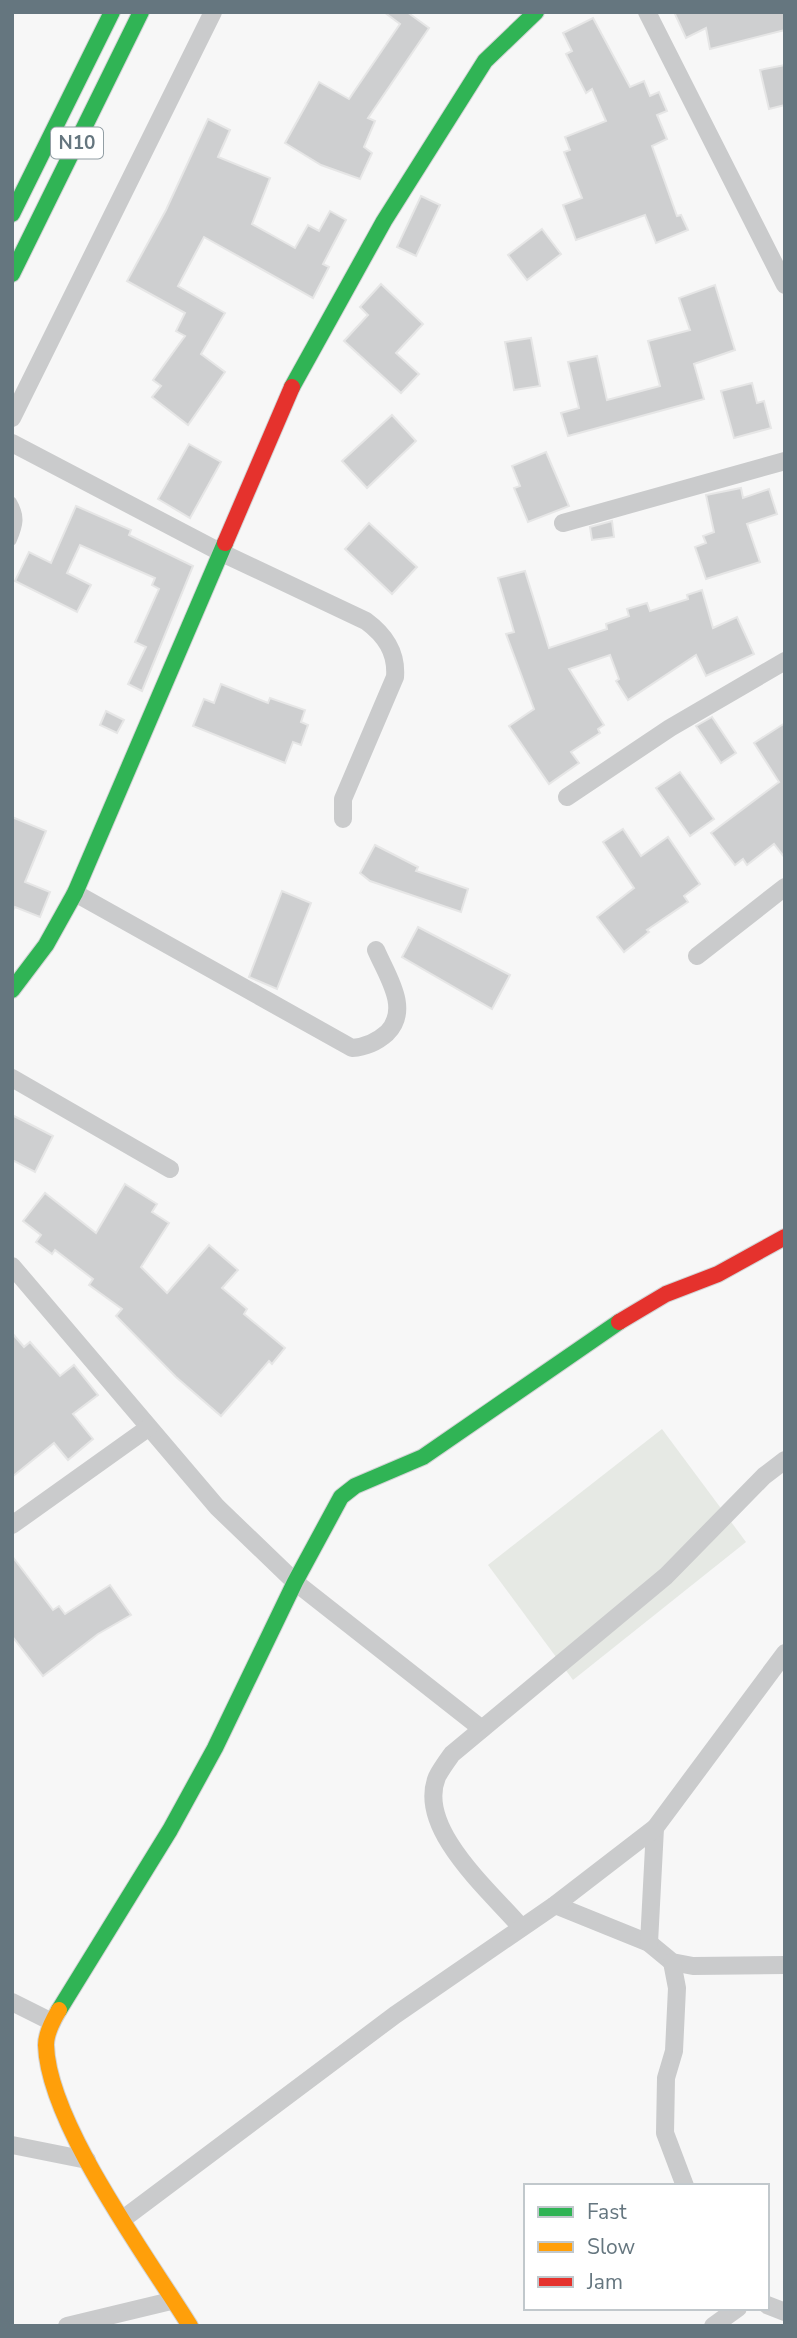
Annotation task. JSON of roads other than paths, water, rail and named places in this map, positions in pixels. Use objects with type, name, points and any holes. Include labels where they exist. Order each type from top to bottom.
[{"type":"main road","name":"N10","points":[[12,214],[112,12]]},
{"type":"main road","name":"N10","points":[[12,274],[141,12]]},
{"type":"main road","points":[[12,990],[46,945],[75,893],[292,387],[384,221],[485,61],[536,12]]},
{"type":"main road","points":[[190,2326],[172,2301],[87,2160],[52,2083],[46,2043],[51,2022],[170,1830],[215,1748],[295,1582],[341,1497],[355,1486],[423,1457],[634,1312],[666,1294],[718,1274],[785,1237]]},
{"type":"street","points":[[12,418],[213,12]]},
{"type":"street","points":[[647,12],[785,285]]},
{"type":"street","points":[[12,443],[220,552],[366,621],[382,633],[396,661],[395,677],[343,799],[344,819]]},
{"type":"street","points":[[563,523],[785,461]]},
{"type":"street","points":[[567,797],[670,728],[785,661]]},
{"type":"street","points":[[696,956],[785,887]]},
{"type":"street","points":[[75,893],[352,1048],[365,1048],[397,1023],[399,1007],[376,950]]},
{"type":"street","points":[[12,1078],[170,1169]]},
{"type":"street","points":[[12,1266],[217,1507],[295,1582],[482,1729]]},
{"type":"street","points":[[12,1525],[148,1428]]},
{"type":"street","points":[[520,1926],[447,1841],[439,1828],[433,1796],[437,1777],[452,1754],[666,1576],[764,1476],[785,1460]]},
{"type":"street","points":[[124,2220],[395,2015],[520,1926],[555,1905],[655,1828],[785,1653]]},
{"type":"street","points":[[649,1943],[655,1828]]},
{"type":"street","points":[[555,1905],[649,1943],[672,1962],[694,1966],[785,1965]]},
{"type":"street","points":[[672,1962],[677,1988],[674,2052],[666,2078],[665,2133],[684,2184]]},
{"type":"street","points":[[12,2002],[51,2022]]},
{"type":"street","points":[[12,2146],[87,2160]]},
{"type":"street","points":[[67,2326],[172,2301]]},
{"type":"street","points":[[713,2326],[734,2310]]},
{"type":"lane","points":[[12,501],[18,511],[19,524],[12,541]]}]
